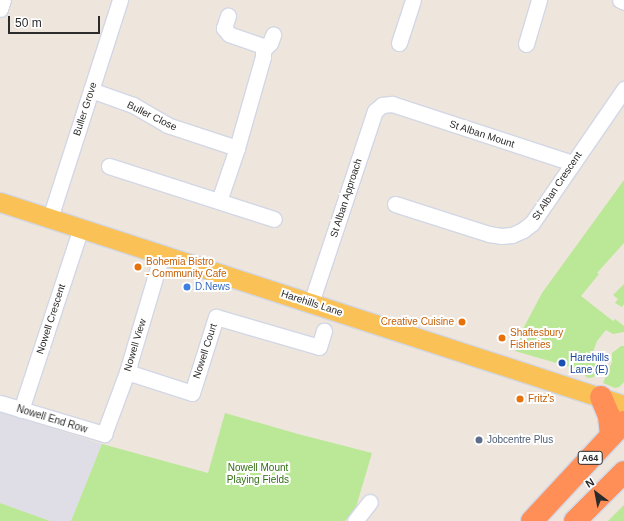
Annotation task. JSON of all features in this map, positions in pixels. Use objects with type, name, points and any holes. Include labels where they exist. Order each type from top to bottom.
[{"type":"highway","points":[[601,397],[609,416],[617,429]]},
{"type":"highway","name":"A64","points":[[532,521],[617,429]]},
{"type":"highway","points":[[575,521],[624,472]]},
{"type":"main road","name":"Harehills Lane","points":[[0,202],[624,405]]},
{"type":"street","points":[[0,9],[3,0]]},
{"type":"street","name":"Buller Grove","points":[[50,218],[120,0]]},
{"type":"street","points":[[399,43],[413,0]]},
{"type":"street","points":[[526,44],[539,0]]},
{"type":"street","points":[[620,0],[624,2]]},
{"type":"street","points":[[219,201],[237,148],[263,57],[263,46],[229,34],[224,28],[228,16]]},
{"type":"street","points":[[263,50],[270,43],[273,36]]},
{"type":"street","name":"St Alban Crescent","points":[[395,204],[489,234],[501,236],[512,235],[523,230],[532,223],[624,89]]},
{"type":"street","name":"Buller Close","points":[[91,90],[133,104],[167,125],[237,148]]},
{"type":"street","name":"St Alban Mount","points":[[392,104],[573,163]]},
{"type":"street","name":"St Alban Approach","points":[[311,303],[375,111],[382,105],[392,104]]},
{"type":"street","points":[[109,166],[274,219]]},
{"type":"street","name":"Nowell Crescent","points":[[21,410],[81,228]]},
{"type":"street","name":"Nowell View","points":[[104,434],[127,372],[162,254]]},
{"type":"street","name":"Nowell Court","points":[[127,372],[192,393],[216,317],[319,347],[324,331]]},
{"type":"street","name":"Nowell End Row","points":[[0,403],[104,434]]},
{"type":"street","points":[[355,521],[370,502]]},
{"type":"shaded area","points":[[0,412],[102,444],[71,521],[50,521],[0,503]]},
{"type":"green space","points":[[624,180],[624,243],[597,273],[599,274],[581,296],[613,321],[615,319],[624,326],[624,332],[613,334],[606,330],[597,341],[593,352],[593,358],[597,370],[594,377],[588,378],[577,369],[515,351],[524,327],[542,293]]},
{"type":"green space","points":[[624,284],[624,304],[622,307],[615,303],[618,299],[613,295]]},
{"type":"green space","points":[[621,346],[624,346],[624,382],[619,387],[615,388],[603,383],[612,362],[612,353]]},
{"type":"green space","name":"Nowell Mount Playing Fields","points":[[225,413],[372,453],[356,507],[345,521],[71,521],[102,444],[208,473]]},
{"type":"green space","points":[[0,503],[50,521],[0,521]]},
{"type":"green space","points":[[624,505],[624,521],[608,521]]},
{"type":"place","name":"Bohemia Bistro - Community Cafe","points":[[138,267]]},
{"type":"place","name":"D.News","points":[[187,287]]},
{"type":"place","name":"Creative Cuisine","points":[[462,322]]},
{"type":"place","name":"Shaftesbury Fisheries","points":[[502,338]]},
{"type":"place","name":"Harehills Lane (E)","points":[[562,363]]},
{"type":"place","name":"Fritz's","points":[[520,399]]},
{"type":"place","name":"Jobcentre Plus","points":[[479,440]]}]
